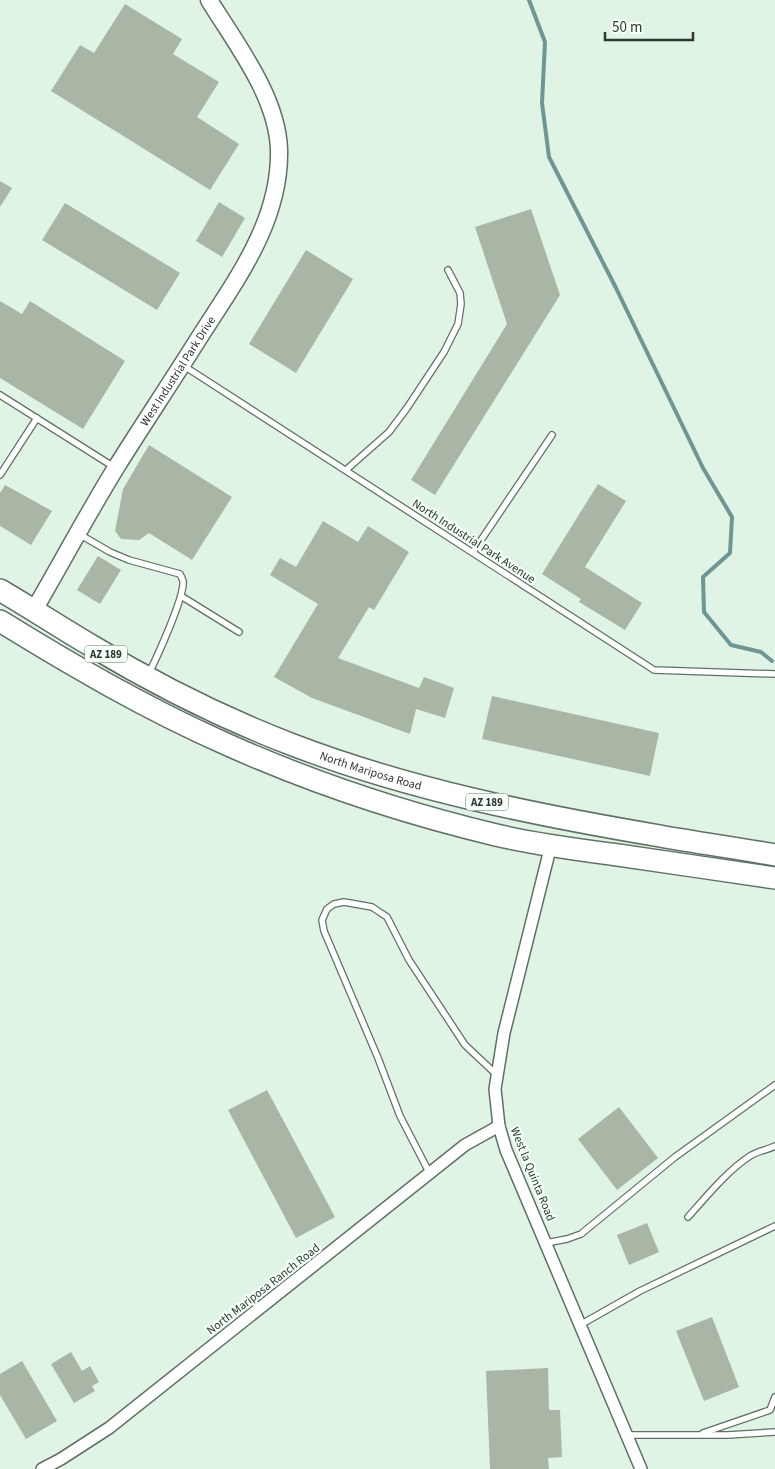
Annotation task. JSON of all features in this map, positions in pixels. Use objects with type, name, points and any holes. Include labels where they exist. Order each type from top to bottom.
[{"type":"highway","name":"North Mariposa Road","points":[[0,590],[93,647],[147,677],[215,711],[292,745],[340,762],[417,785],[512,808],[774,863]]},
{"type":"highway","points":[[0,606],[26,615],[34,610],[35,620],[52,636],[206,735]]},
{"type":"highway","name":"North Mariposa Road","points":[[0,621],[76,667],[206,735],[303,776],[406,811],[480,831],[551,846],[774,863]]},
{"type":"highway","points":[[215,711],[284,746],[360,780],[402,795],[535,830],[548,838],[551,846]]},
{"type":"street","name":"West Industrial Park Drive","points":[[34,610],[116,468],[233,285],[256,245],[271,209],[278,177],[279,148],[274,118],[261,85],[209,0]]},
{"type":"street","name":"West la Quinta Road","points":[[551,846],[504,1033],[495,1089],[499,1126],[506,1150],[641,1469]]},
{"type":"street","name":"North Mariposa Ranch Road","points":[[42,1469],[109,1428],[465,1145],[499,1126]]},
{"type":"lane","points":[[346,470],[389,432],[444,352],[458,324],[461,304],[460,293],[448,270]]},
{"type":"lane","name":"North Industrial Park Avenue","points":[[182,365],[654,670],[775,674]]},
{"type":"lane","points":[[0,394],[116,468]]},
{"type":"lane","points":[[0,475],[37,418]]},
{"type":"lane","points":[[473,552],[552,435]]},
{"type":"lane","points":[[78,534],[110,552],[129,560],[180,574],[183,582],[181,596],[147,677]]},
{"type":"lane","points":[[181,596],[239,632]]},
{"type":"lane","points":[[430,1174],[400,1116],[378,1058],[324,931],[322,920],[327,909],[334,904],[344,902],[372,907],[387,917],[410,960],[465,1045],[497,1075]]},
{"type":"lane","points":[[546,1243],[581,1234],[675,1157],[775,1084]]},
{"type":"lane","points":[[688,1217],[748,1157],[756,1152],[775,1146]]},
{"type":"lane","points":[[580,1325],[640,1291],[775,1226]]},
{"type":"lane","points":[[696,1435],[770,1410],[775,1397]]},
{"type":"lane","points":[[627,1436],[775,1432]]},
{"type":"building","points":[[125,4],[182,39],[173,54],[219,82],[197,117],[239,144],[210,190],[51,91],[80,45],[94,53]]},
{"type":"building","points":[[0,181],[12,188],[0,207]]},
{"type":"building","points":[[219,202],[245,218],[222,257],[196,241]]},
{"type":"building","points":[[65,203],[180,273],[157,310],[42,240]]},
{"type":"building","points":[[531,209],[560,295],[435,495],[411,480],[507,324],[475,227]]},
{"type":"building","points":[[306,250],[353,279],[296,373],[249,344]]},
{"type":"building","points":[[0,301],[22,314],[30,301],[125,361],[83,429],[0,378]]},
{"type":"building","points":[[149,445],[232,497],[192,560],[149,533],[139,540],[121,539],[115,531],[123,489]]},
{"type":"building","points":[[598,484],[626,501],[585,567],[642,603],[625,630],[579,602],[581,599],[542,574]]},
{"type":"building","points":[[5,485],[52,511],[31,545],[0,526],[0,493]]},
{"type":"building","points":[[323,521],[358,542],[368,526],[409,552],[374,610],[369,607],[338,658],[419,688],[424,677],[454,688],[445,718],[416,709],[410,734],[312,698],[274,677],[318,604],[270,575],[280,558],[296,567]]},
{"type":"building","points":[[98,556],[121,570],[100,604],[77,590]]},
{"type":"building","points":[[492,696],[659,733],[650,776],[482,739]]},
{"type":"building","points":[[267,1090],[335,1217],[296,1238],[228,1110]]},
{"type":"building","points":[[619,1107],[658,1158],[617,1190],[578,1139]]},
{"type":"building","points":[[647,1223],[659,1252],[629,1265],[617,1235]]},
{"type":"building","points":[[712,1317],[739,1387],[704,1401],[676,1331]]},
{"type":"building","points":[[71,1352],[82,1371],[90,1366],[99,1382],[92,1386],[95,1391],[74,1403],[51,1364]]},
{"type":"building","points":[[22,1361],[57,1421],[26,1439],[0,1395],[0,1374]]},
{"type":"building","points":[[548,1368],[549,1410],[560,1410],[562,1457],[548,1458],[549,1469],[490,1469],[486,1371]]},
{"type":"waterway","points":[[529,0],[545,42],[542,103],[549,157],[616,288],[703,468],[732,517],[730,553],[703,577],[704,612],[731,645],[761,652],[772,661]]}]
